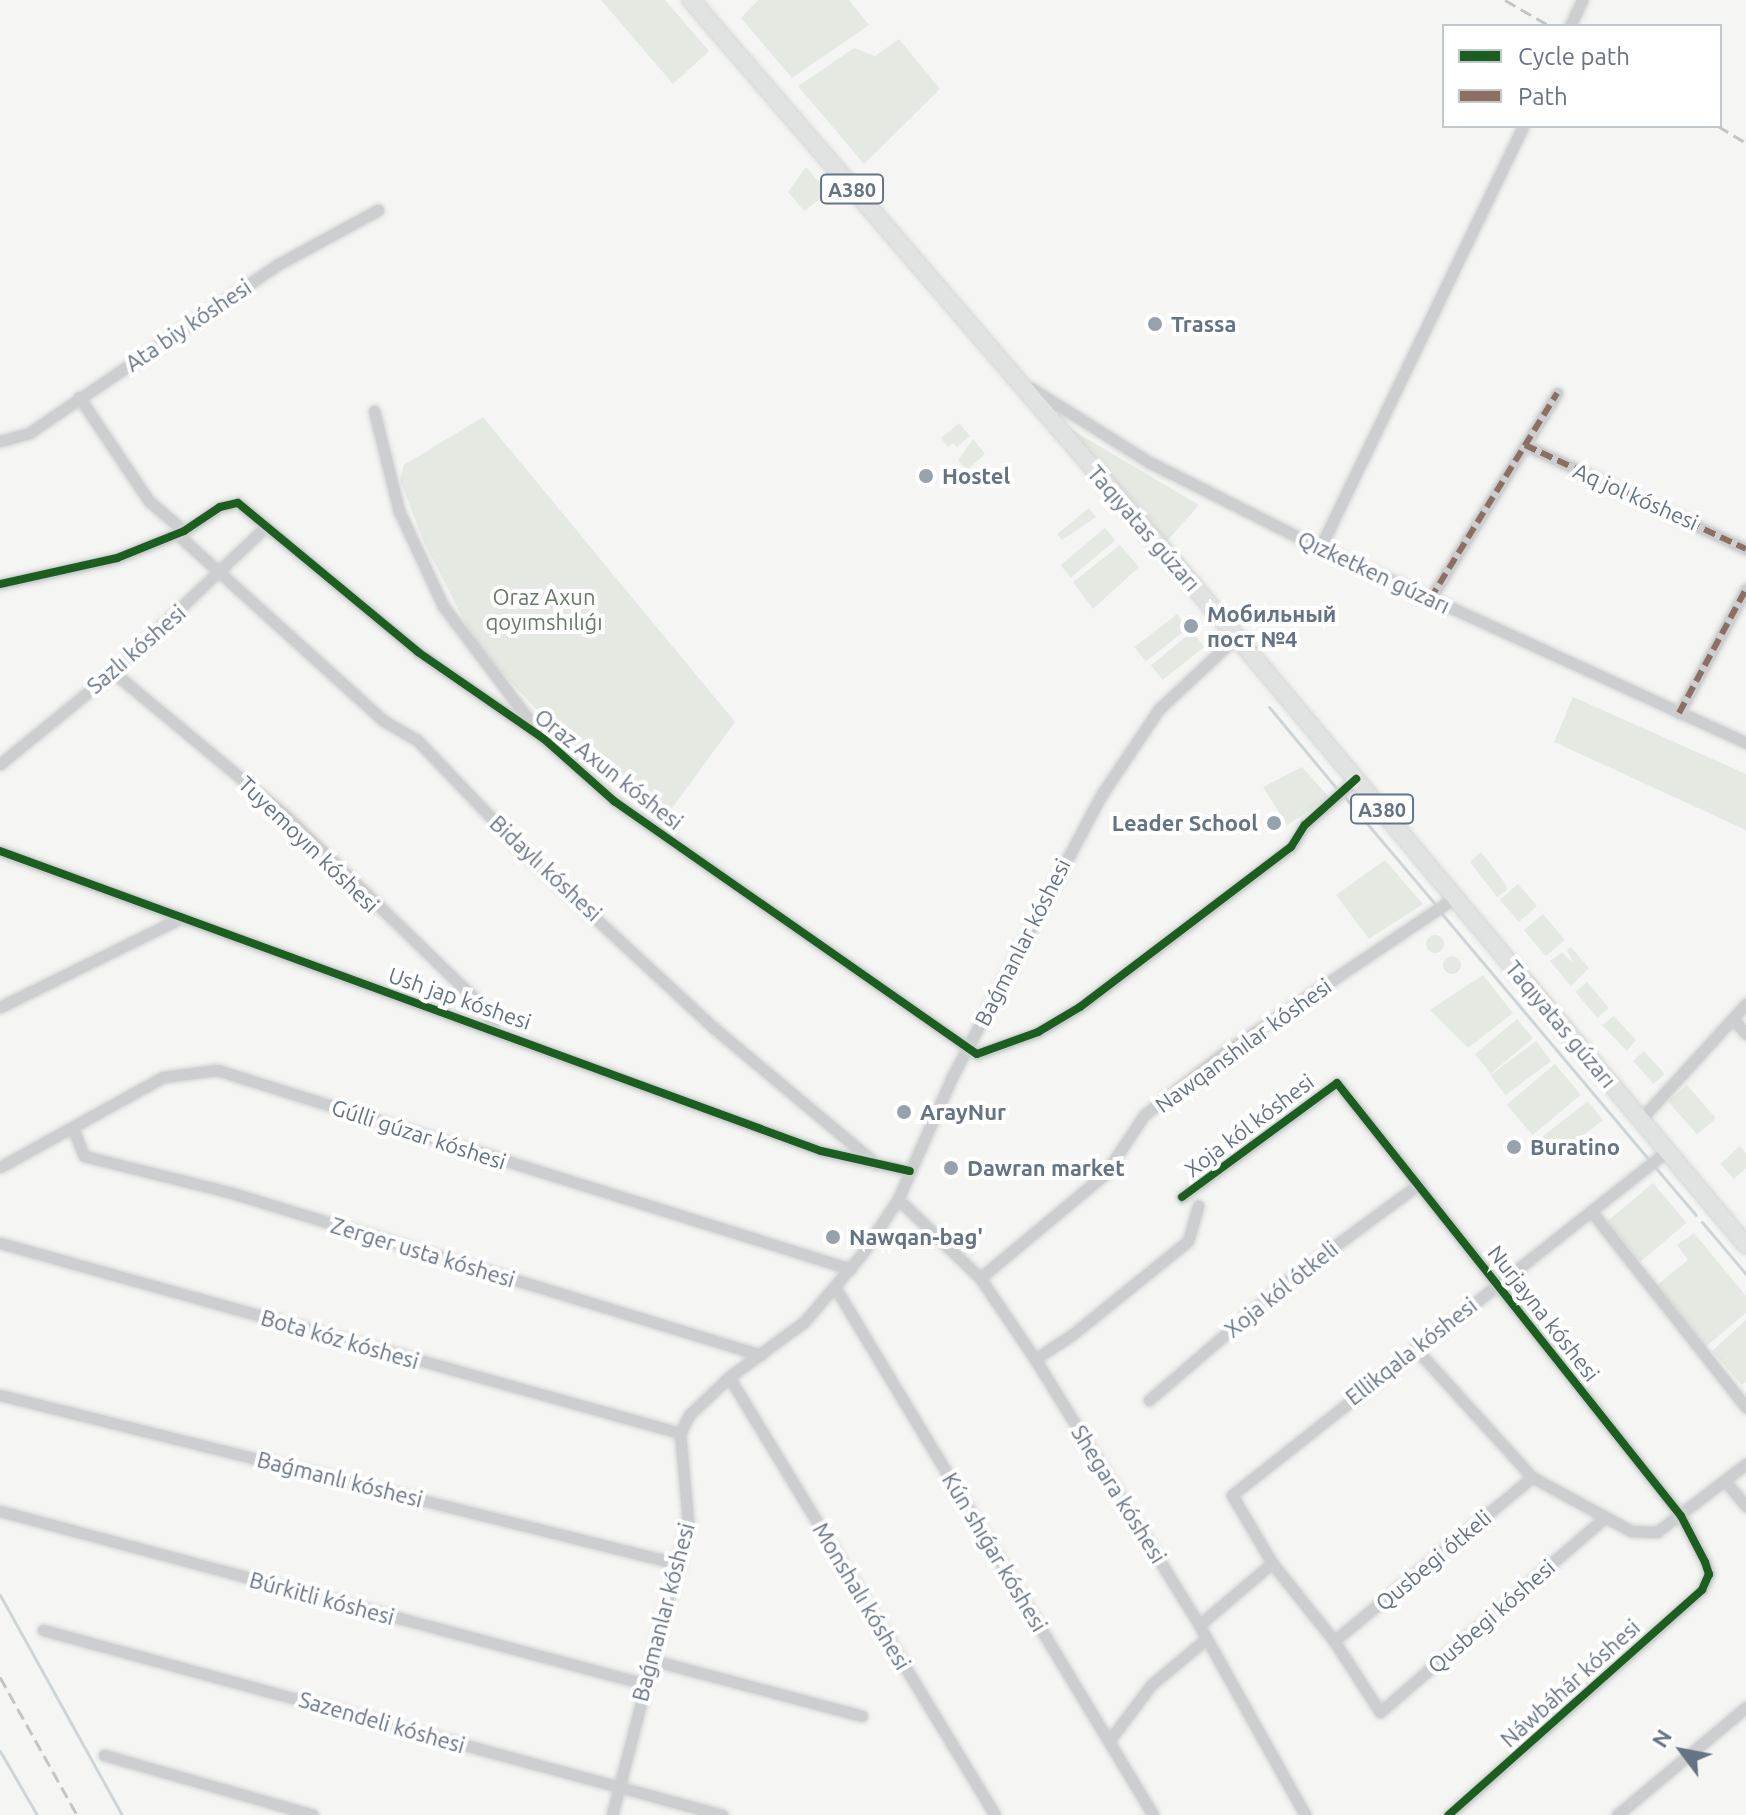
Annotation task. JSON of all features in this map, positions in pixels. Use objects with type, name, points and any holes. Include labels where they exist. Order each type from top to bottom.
[{"type":"highway","name":"Taqıyatas gúzarı","points":[[691,0],[1237,636],[1746,1245]]},
{"type":"street","points":[[1571,24],[1582,0]]},
{"type":"street","points":[[1320,548],[1522,128]]},
{"type":"street","name":"Ata biy kóshesi","points":[[0,441],[29,433],[277,265],[378,210]]},
{"type":"street","name":"Qızketken gúzarı","points":[[1015,377],[1149,462],[1320,548],[1746,743]]},
{"type":"street","points":[[1430,599],[1557,393]]},
{"type":"street","name":"Bidaylı kóshesi","points":[[79,397],[149,501],[215,573],[384,721],[417,740],[527,855],[714,1028],[877,1164]]},
{"type":"street","points":[[374,411],[399,511],[443,606],[544,739]]},
{"type":"street","name":"Aq jol kóshesi","points":[[1525,445],[1746,549]]},
{"type":"street","name":"Oraz Axun kóshesi","points":[[180,532],[220,507],[238,503],[428,660],[544,739],[614,801],[969,1048]]},
{"type":"street","name":"Sazlı kóshesi","points":[[0,764],[113,672],[265,527]]},
{"type":"street","points":[[0,584],[117,558],[180,532]]},
{"type":"street","points":[[1679,713],[1746,589]]},
{"type":"street","name":"Baǵmanlar kóshesi","points":[[612,1815],[679,1564],[689,1503],[680,1433],[689,1415],[729,1377],[761,1355],[836,1289],[851,1269],[898,1199],[1068,850],[1129,749],[1159,709],[1237,636]]},
{"type":"street","name":"Tuyemoyın kóshesi","points":[[113,672],[283,813],[485,1009],[493,1027]]},
{"type":"street","points":[[969,1048],[977,1054],[1038,1032],[1080,1007],[1291,847],[1305,825],[1356,779]]},
{"type":"street","name":"Ush jap kóshesi","points":[[1,853],[493,1027],[821,1151],[910,1171]]},
{"type":"street","name":"Nawqanshılar kóshesi","points":[[980,1278],[1105,1174],[1144,1115],[1225,1052],[1456,897]]},
{"type":"street","points":[[0,1007],[181,918]]},
{"type":"street","points":[[1641,1119],[1735,1021],[1746,1004]]},
{"type":"street","points":[[1735,1021],[1746,1034]]},
{"type":"street","name":"Gúlli gúzar kóshesi","points":[[0,1167],[163,1077],[217,1070],[851,1269]]},
{"type":"street","name":"Nurjayna kóshesi","points":[[1337,1083],[1681,1516],[1709,1574]]},
{"type":"street","name":"Xoja kól kóshesi","points":[[1182,1197],[1337,1083]]},
{"type":"street","name":"Zerger usta kóshesi","points":[[73,1128],[84,1156],[232,1193],[761,1355]]},
{"type":"street","name":"Ellikqala kóshesi","points":[[1272,1563],[1232,1495],[1667,1151]]},
{"type":"street","name":"Xoja kól ótkeli","points":[[1149,1400],[1286,1282],[1419,1184]]},
{"type":"street","name":"Shegara kóshesi","points":[[898,1199],[980,1278],[1035,1359],[1199,1625],[1305,1815]]},
{"type":"street","name":"Xoja kól kóshesi","points":[[1035,1359],[1073,1334],[1188,1241],[1198,1205]]},
{"type":"street","points":[[1591,1211],[1746,1407]]},
{"type":"street","name":"Bota kóz kóshesi","points":[[0,1243],[680,1433]]},
{"type":"street","name":"Kún shıǵar kóshesi","points":[[836,1289],[1153,1815]]},
{"type":"street","points":[[1415,1348],[1532,1477],[1603,1519],[1645,1534],[1681,1516],[1746,1464]]},
{"type":"street","name":"Monshalı kóshesi","points":[[729,1377],[995,1815]]},
{"type":"street","name":"Baǵmanlı kóshesi","points":[[0,1395],[679,1564]]},
{"type":"street","name":"Qusbegi ótkeli","points":[[1334,1641],[1532,1477]]},
{"type":"street","points":[[1725,1481],[1746,1506]]},
{"type":"street","name":"Búrkitli kóshesi","points":[[0,1511],[645,1684]]},
{"type":"street","name":"Qusbegi kóshesi","points":[[1334,1641],[1380,1712],[1603,1519]]},
{"type":"street","points":[[1199,1625],[1272,1563],[1334,1641]]},
{"type":"street","name":"Náwbáhár kóshesi","points":[[1449,1815],[1702,1590],[1709,1574]]},
{"type":"street","name":"Sazendeli kóshesi","points":[[43,1630],[722,1815]]},
{"type":"street","points":[[1109,1741],[1151,1685],[1206,1639]]},
{"type":"street","points":[[652,1660],[862,1716]]},
{"type":"street","points":[[1617,1815],[1746,1707]]},
{"type":"street","points":[[104,1755],[313,1815]]},
{"type":"green space","points":[[601,0],[665,0],[709,51],[673,84]]},
{"type":"green space","points":[[758,0],[849,0],[869,25],[792,78],[741,18]]},
{"type":"green space","points":[[899,39],[940,89],[864,164],[798,86],[854,48],[875,56]]},
{"type":"green space","points":[[806,167],[828,193],[804,211],[788,192]]},
{"type":"green space","name":"Oraz Axun qoyımshılıǵı","points":[[483,417],[735,722],[662,822],[611,787],[478,648],[424,542],[400,480],[404,465]]},
{"type":"green space","points":[[959,423],[970,436],[957,447],[953,443],[948,447],[941,438]]},
{"type":"green space","points":[[1069,428],[1199,505],[1167,541]]},
{"type":"green space","points":[[973,439],[985,454],[967,470],[958,460]]},
{"type":"green space","points":[[1089,508],[1096,517],[1062,540],[1057,534]]},
{"type":"green space","points":[[1105,528],[1115,540],[1071,578],[1061,565]]},
{"type":"green space","points":[[1120,545],[1139,567],[1093,609],[1073,582]]},
{"type":"green space","points":[[1177,614],[1188,628],[1146,661],[1134,647]]},
{"type":"green space","points":[[1192,632],[1204,647],[1163,680],[1151,665]]},
{"type":"green space","points":[[1573,697],[1746,774],[1746,830],[1554,742]]},
{"type":"green space","points":[[1302,767],[1330,798],[1287,825],[1263,787]]},
{"type":"green space","points":[[1481,852],[1505,883],[1507,890],[1497,897],[1470,862]]},
{"type":"green space","points":[[1385,860],[1423,904],[1369,939],[1336,895]]},
{"type":"green space","points":[[1518,884],[1537,906],[1519,922],[1500,900]]},
{"type":"green space","points":[[1543,914],[1565,940],[1546,956],[1524,930]]},
{"type":"green space","points":[[1435,935],[1444,944],[1435,953],[1426,944]]},
{"type":"green space","points":[[1571,947],[1589,968],[1571,986],[1550,961],[1562,952],[1573,963],[1567,950]]},
{"type":"green space","points":[[1452,956],[1461,965],[1452,974],[1443,965]]},
{"type":"green space","points":[[1483,975],[1513,1013],[1468,1048],[1430,1010]]},
{"type":"green space","points":[[1587,982],[1609,1008],[1597,1018],[1576,992]]},
{"type":"green space","points":[[1614,1016],[1636,1040],[1627,1051],[1602,1025]]},
{"type":"green space","points":[[1517,1019],[1533,1038],[1491,1074],[1475,1054]]},
{"type":"green space","points":[[1536,1041],[1551,1061],[1506,1095],[1490,1075]]},
{"type":"green space","points":[[1644,1051],[1665,1074],[1654,1084],[1633,1061]]},
{"type":"green space","points":[[1555,1064],[1581,1095],[1532,1135],[1507,1104]]},
{"type":"green space","points":[[1687,1085],[1716,1118],[1697,1135],[1668,1101]]},
{"type":"green space","points":[[1588,1101],[1603,1120],[1555,1157],[1541,1138]]},
{"type":"green space","points":[[1740,1146],[1746,1153],[1746,1168],[1734,1179],[1720,1164]]},
{"type":"green space","points":[[1653,1183],[1686,1223],[1640,1261],[1607,1222]]},
{"type":"green space","points":[[1694,1233],[1746,1296],[1746,1313],[1704,1348],[1656,1286],[1688,1260],[1677,1245]]},
{"type":"green space","points":[[1746,1320],[1746,1382],[1742,1385],[1712,1351]]},
{"type":"waterway","points":[[1269,707],[1338,790]]},
{"type":"waterway","points":[[1343,795],[1435,904]]},
{"type":"waterway","points":[[1442,914],[1648,1159]]},
{"type":"waterway","points":[[1655,1167],[1696,1215]]},
{"type":"waterway","points":[[1702,1222],[1746,1274]]},
{"type":"waterway","points":[[0,1595],[122,1815]]},
{"type":"waterway","points":[[0,1751],[37,1815]]},
{"type":"railway","points":[[1505,0],[1547,24]]},
{"type":"railway","points":[[1721,128],[1746,143]]},
{"type":"railway","points":[[0,1677],[77,1815]]},
{"type":"marked path","points":[[1430,599],[1557,393]]},
{"type":"marked path","points":[[1525,445],[1746,549]]},
{"type":"marked path","points":[[1679,713],[1746,589]]},
{"type":"cycle path","points":[[0,584],[117,558],[184,531],[220,507],[238,503],[418,652],[544,739],[614,801],[977,1054],[1038,1032],[1080,1007],[1291,847],[1305,825],[1356,779]]},
{"type":"cycle path","points":[[0,851],[821,1151],[910,1171]]},
{"type":"cycle path","points":[[1182,1197],[1337,1083],[1681,1516],[1705,1562],[1709,1574],[1702,1590],[1449,1815]]},
{"type":"place","name":"Trassa","points":[[1155,324]]},
{"type":"place","name":"Hostel","points":[[926,476]]},
{"type":"place","name":"Мобильный пост №4","points":[[1191,626]]},
{"type":"place","name":"Leader School","points":[[1274,823]]},
{"type":"place","name":"ArayNur","points":[[904,1112]]},
{"type":"place","name":"Buratino","points":[[1514,1147]]},
{"type":"place","name":"Dawran market","points":[[951,1168]]},
{"type":"place","name":"Nawqan-bag'","points":[[833,1237]]}]
